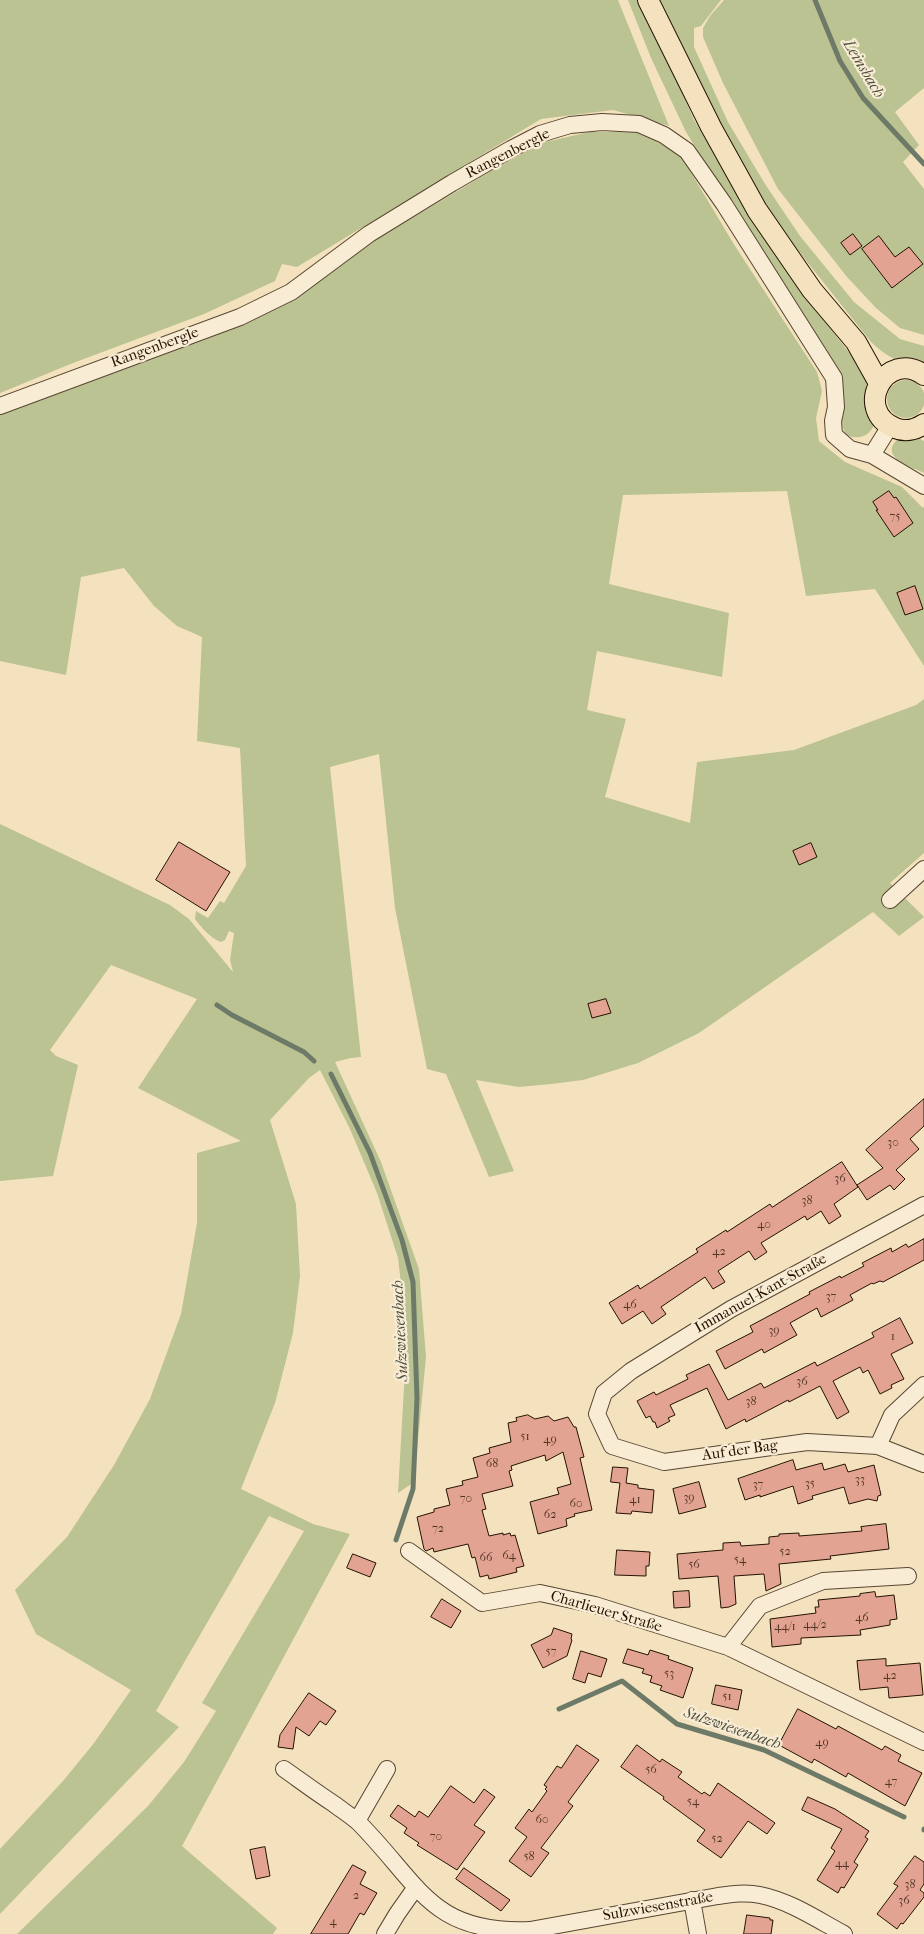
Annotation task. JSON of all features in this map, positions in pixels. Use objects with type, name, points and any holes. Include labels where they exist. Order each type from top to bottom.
[{"type":"main road","points":[[648,0],[707,119],[757,210],[812,290],[886,377]]},
{"type":"main road","points":[[922,427],[899,430],[890,426],[877,411],[875,402],[886,377],[907,368],[923,373]]},
{"type":"street","name":"Rangenbergle","points":[[0,406],[240,317],[291,292],[369,234],[452,182],[540,134],[570,125],[602,122],[639,124],[664,135],[687,151],[724,204],[834,378],[836,407],[833,422],[834,435],[850,450],[872,456],[924,486]]},
{"type":"street","points":[[872,456],[890,426]]},
{"type":"street","points":[[890,900],[924,869]]},
{"type":"street","name":"Immanuel-Kant-Straße","points":[[604,1393],[630,1371],[732,1309],[924,1206]]},
{"type":"street","points":[[878,1446],[892,1415],[924,1384]]},
{"type":"street","name":"Auf der Bag","points":[[604,1393],[597,1414],[612,1446],[664,1462],[807,1442],[878,1446],[924,1464]]},
{"type":"street","name":"Charlieuer Straße","points":[[408,1551],[482,1603],[540,1593],[595,1606],[728,1647],[922,1737]]},
{"type":"street","points":[[728,1647],[760,1606],[822,1582],[908,1576]]},
{"type":"street","points":[[357,1821],[387,1768]]},
{"type":"street","name":"Sulzwiesenstraße","points":[[284,1769],[357,1821],[416,1888],[442,1912],[470,1925],[495,1930],[530,1932],[692,1900],[738,1894],[760,1895],[798,1909],[844,1934]]},
{"type":"street","points":[[386,1934],[397,1914],[416,1888]]},
{"type":"street","points":[[692,1900],[698,1934]]},
{"type":"green space","points":[[0,0],[618,0],[669,126],[613,110],[541,119],[297,267],[282,264],[275,281],[204,314],[73,363],[0,393]]},
{"type":"green space","points":[[628,0],[642,0],[694,120],[793,281],[851,355],[867,379],[874,425],[866,435],[855,437],[846,435],[842,423],[842,382],[686,132],[651,58]]},
{"type":"green space","points":[[660,0],[721,0],[701,26],[694,28],[694,47],[728,122],[765,184],[800,236],[854,302],[900,339],[924,346],[924,364],[902,362],[883,352],[871,342],[796,248],[759,196],[732,151],[673,33]]},
{"type":"green space","points":[[724,0],[924,0],[924,88],[895,112],[919,145],[903,162],[924,189],[924,335],[900,328],[876,308],[847,277],[778,189],[723,83],[703,37],[703,28],[710,16]]},
{"type":"green space","points":[[589,132],[641,132],[681,156],[735,246],[817,372],[822,391],[816,418],[819,441],[845,462],[902,487],[923,508],[924,506],[924,666],[875,589],[806,596],[787,491],[623,495],[609,584],[729,613],[722,677],[597,651],[587,710],[626,719],[605,797],[690,823],[697,762],[794,750],[916,705],[924,699],[924,853],[890,883],[924,917],[899,936],[873,912],[699,1033],[638,1063],[583,1080],[551,1084],[519,1087],[476,1080],[514,1171],[489,1177],[446,1074],[427,1069],[395,908],[379,754],[330,767],[361,1057],[335,1062],[381,1162],[419,1269],[426,1357],[414,1482],[398,1493],[407,1334],[398,1258],[377,1193],[350,1129],[320,1070],[309,1078],[270,1120],[296,1204],[300,1276],[293,1333],[275,1403],[241,1489],[313,1524],[350,1534],[182,1846],[277,1928],[273,1934],[17,1934],[148,1806],[184,1762],[216,1711],[202,1703],[304,1531],[269,1516],[156,1711],[179,1727],[0,1914],[0,1849],[63,1781],[94,1743],[131,1690],[36,1634],[15,1590],[67,1537],[114,1465],[150,1399],[181,1314],[197,1223],[197,1153],[241,1141],[138,1088],[197,999],[111,965],[50,1050],[56,1056],[78,1065],[53,1176],[0,1181],[0,824],[170,905],[189,919],[233,972],[230,960],[234,933],[229,931],[225,940],[221,942],[203,929],[195,919],[196,911],[208,918],[220,901],[224,903],[246,866],[240,748],[197,741],[202,637],[177,626],[154,606],[124,568],[81,577],[66,675],[0,661],[0,410],[287,302],[374,241],[491,171],[541,143]]},
{"type":"green space","points":[[906,380],[919,386],[925,399],[919,412],[906,418],[893,412],[887,399],[893,386]]},
{"type":"green space","points":[[901,436],[915,436],[924,441],[924,473],[903,463],[893,455],[894,443]]},
{"type":"building","points":[[853,234],[862,246],[850,255],[841,243]]},
{"type":"building","points":[[879,236],[895,257],[909,247],[923,264],[892,288],[862,249]]},
{"type":"building","points":[[889,491],[894,498],[896,497],[913,523],[894,537],[876,510],[878,510],[873,502]]},
{"type":"building","points":[[915,586],[923,609],[905,615],[897,593]]},
{"type":"building","points":[[179,842],[230,872],[206,911],[156,880]]},
{"type":"building","points":[[811,843],[817,857],[799,865],[793,851]]},
{"type":"building","points":[[606,999],[611,1013],[592,1018],[588,1004]]},
{"type":"building","points":[[924,1099],[924,1126],[910,1139],[919,1149],[896,1170],[905,1179],[894,1190],[890,1185],[867,1200],[857,1185],[883,1168],[866,1150]]},
{"type":"building","points":[[842,1162],[858,1187],[834,1204],[841,1216],[829,1224],[821,1211],[807,1220],[805,1216],[761,1243],[767,1252],[755,1260],[749,1251],[718,1271],[725,1282],[713,1289],[705,1277],[661,1307],[666,1314],[652,1324],[643,1311],[622,1324],[609,1303],[638,1285],[640,1289],[698,1252],[696,1249],[726,1230],[727,1232],[770,1204],[772,1207]]},
{"type":"building","points":[[924,1239],[924,1260],[883,1282],[872,1283],[850,1295],[853,1300],[821,1317],[817,1308],[790,1323],[797,1335],[764,1353],[762,1349],[725,1369],[716,1351],[753,1332],[750,1326],[810,1294],[809,1292],[864,1266],[862,1263],[891,1248],[892,1252],[906,1244],[908,1247]]},
{"type":"building","points":[[900,1318],[913,1343],[891,1354],[904,1379],[891,1385],[892,1388],[880,1394],[868,1370],[863,1373],[860,1367],[833,1381],[849,1412],[837,1419],[820,1386],[746,1422],[745,1419],[726,1429],[707,1388],[670,1405],[675,1415],[668,1418],[670,1421],[657,1428],[650,1416],[646,1418],[637,1401],[654,1392],[656,1395],[688,1379],[686,1375],[709,1364],[728,1400],[761,1383],[764,1388],[815,1362],[817,1366],[874,1337],[872,1333]]},
{"type":"building","points":[[528,1415],[535,1419],[548,1416],[554,1421],[568,1417],[574,1427],[576,1427],[584,1457],[580,1458],[592,1510],[574,1514],[575,1516],[566,1519],[567,1526],[538,1534],[530,1502],[559,1494],[557,1488],[571,1484],[563,1452],[546,1461],[545,1455],[511,1466],[512,1470],[509,1471],[513,1486],[482,1494],[486,1509],[482,1510],[489,1536],[503,1533],[503,1535],[510,1533],[511,1536],[515,1535],[524,1566],[516,1568],[517,1572],[489,1579],[488,1575],[480,1577],[475,1557],[472,1558],[468,1544],[434,1552],[433,1548],[426,1551],[417,1517],[434,1512],[434,1509],[450,1505],[446,1489],[463,1485],[462,1481],[478,1477],[473,1458],[490,1453],[489,1448],[511,1442],[508,1423],[517,1421],[516,1418]]},
{"type":"building","points":[[793,1460],[796,1470],[822,1463],[824,1470],[845,1464],[848,1472],[874,1465],[881,1495],[878,1496],[877,1501],[868,1499],[849,1504],[844,1487],[812,1496],[813,1499],[798,1504],[793,1486],[745,1500],[738,1479]]},
{"type":"building","points":[[613,1467],[628,1468],[626,1483],[638,1485],[638,1488],[654,1490],[652,1513],[632,1511],[631,1514],[616,1513],[620,1483],[611,1482]]},
{"type":"building","points":[[699,1482],[706,1507],[679,1514],[673,1489]]},
{"type":"building","points":[[886,1524],[889,1549],[830,1556],[831,1559],[779,1564],[781,1584],[766,1591],[764,1574],[734,1576],[736,1604],[729,1607],[721,1608],[718,1576],[679,1579],[677,1554],[723,1550],[723,1543],[740,1542],[741,1546],[769,1544],[769,1537],[779,1536],[779,1534],[799,1533],[799,1536],[862,1531],[861,1527]]},
{"type":"building","points":[[617,1550],[650,1552],[649,1566],[646,1566],[646,1576],[615,1575]]},
{"type":"building","points":[[353,1554],[376,1563],[370,1577],[347,1568]]},
{"type":"building","points":[[689,1591],[690,1607],[674,1608],[673,1592]]},
{"type":"building","points":[[875,1592],[876,1597],[894,1595],[897,1619],[890,1620],[890,1625],[860,1630],[861,1635],[801,1638],[801,1644],[772,1647],[770,1619],[816,1613],[815,1607],[819,1607],[818,1600],[860,1596],[860,1594]]},
{"type":"building","points":[[442,1599],[461,1611],[451,1628],[431,1617]]},
{"type":"building","points":[[554,1628],[572,1634],[572,1640],[567,1656],[543,1668],[531,1645],[551,1635]]},
{"type":"building","points":[[628,1649],[648,1655],[650,1650],[669,1656],[668,1659],[693,1668],[683,1698],[660,1690],[662,1686],[650,1682],[652,1676],[642,1673],[644,1669],[623,1663]]},
{"type":"building","points":[[581,1651],[607,1659],[601,1677],[588,1673],[585,1683],[573,1679]]},
{"type":"building","points":[[886,1659],[886,1666],[920,1663],[923,1695],[889,1698],[888,1687],[860,1690],[857,1661]]},
{"type":"building","points":[[716,1685],[742,1690],[738,1710],[712,1704]]},
{"type":"building","points":[[309,1693],[336,1711],[326,1725],[320,1721],[309,1736],[296,1727],[293,1749],[278,1747],[280,1735]]},
{"type":"building","points":[[798,1709],[836,1729],[838,1726],[882,1750],[885,1746],[901,1755],[898,1761],[922,1773],[905,1806],[848,1773],[846,1777],[814,1759],[812,1763],[779,1745]]},
{"type":"building","points":[[577,1745],[599,1760],[568,1802],[573,1806],[541,1848],[549,1853],[531,1877],[509,1861],[527,1837],[515,1828],[529,1809],[532,1812],[547,1791],[545,1789],[547,1787],[544,1785],[557,1766],[561,1768]]},
{"type":"building","points":[[637,1745],[660,1762],[662,1759],[682,1772],[678,1777],[702,1794],[704,1792],[710,1796],[718,1783],[775,1823],[767,1834],[748,1821],[721,1858],[697,1841],[705,1830],[663,1799],[664,1797],[621,1767]]},
{"type":"building","points":[[451,1786],[474,1803],[484,1789],[495,1797],[474,1825],[485,1832],[457,1870],[417,1845],[419,1843],[404,1833],[407,1828],[390,1816],[398,1805],[415,1817],[419,1811],[428,1817]]},
{"type":"building","points":[[808,1797],[835,1809],[869,1831],[865,1837],[868,1839],[854,1862],[858,1865],[844,1888],[841,1887],[838,1893],[817,1880],[835,1851],[831,1848],[842,1829],[802,1810]]},
{"type":"building","points":[[265,1847],[270,1876],[256,1879],[250,1850]]},
{"type":"building","points":[[915,1856],[924,1862],[924,1884],[920,1890],[924,1893],[924,1897],[897,1929],[877,1914],[898,1886],[894,1884]]},
{"type":"building","points":[[353,1865],[366,1872],[360,1884],[377,1893],[364,1915],[360,1913],[348,1934],[311,1934]]},
{"type":"building","points":[[464,1868],[510,1900],[501,1911],[456,1879]]},
{"type":"building","points":[[747,1915],[773,1920],[771,1934],[744,1934]]},
{"type":"waterway","name":"Leinsbach","points":[[815,0],[840,61],[863,98],[924,164]]},
{"type":"waterway","name":"Sulzwiesenbach","points":[[217,1005],[232,1015],[304,1052],[314,1061]]},
{"type":"waterway","name":"Sulzwiesenbach","points":[[331,1074],[370,1153],[402,1240],[413,1282],[417,1398],[413,1489],[396,1540]]},
{"type":"waterway","name":"Sulzwiesenbach","points":[[559,1709],[622,1681],[677,1724],[764,1750],[904,1817]]}]
